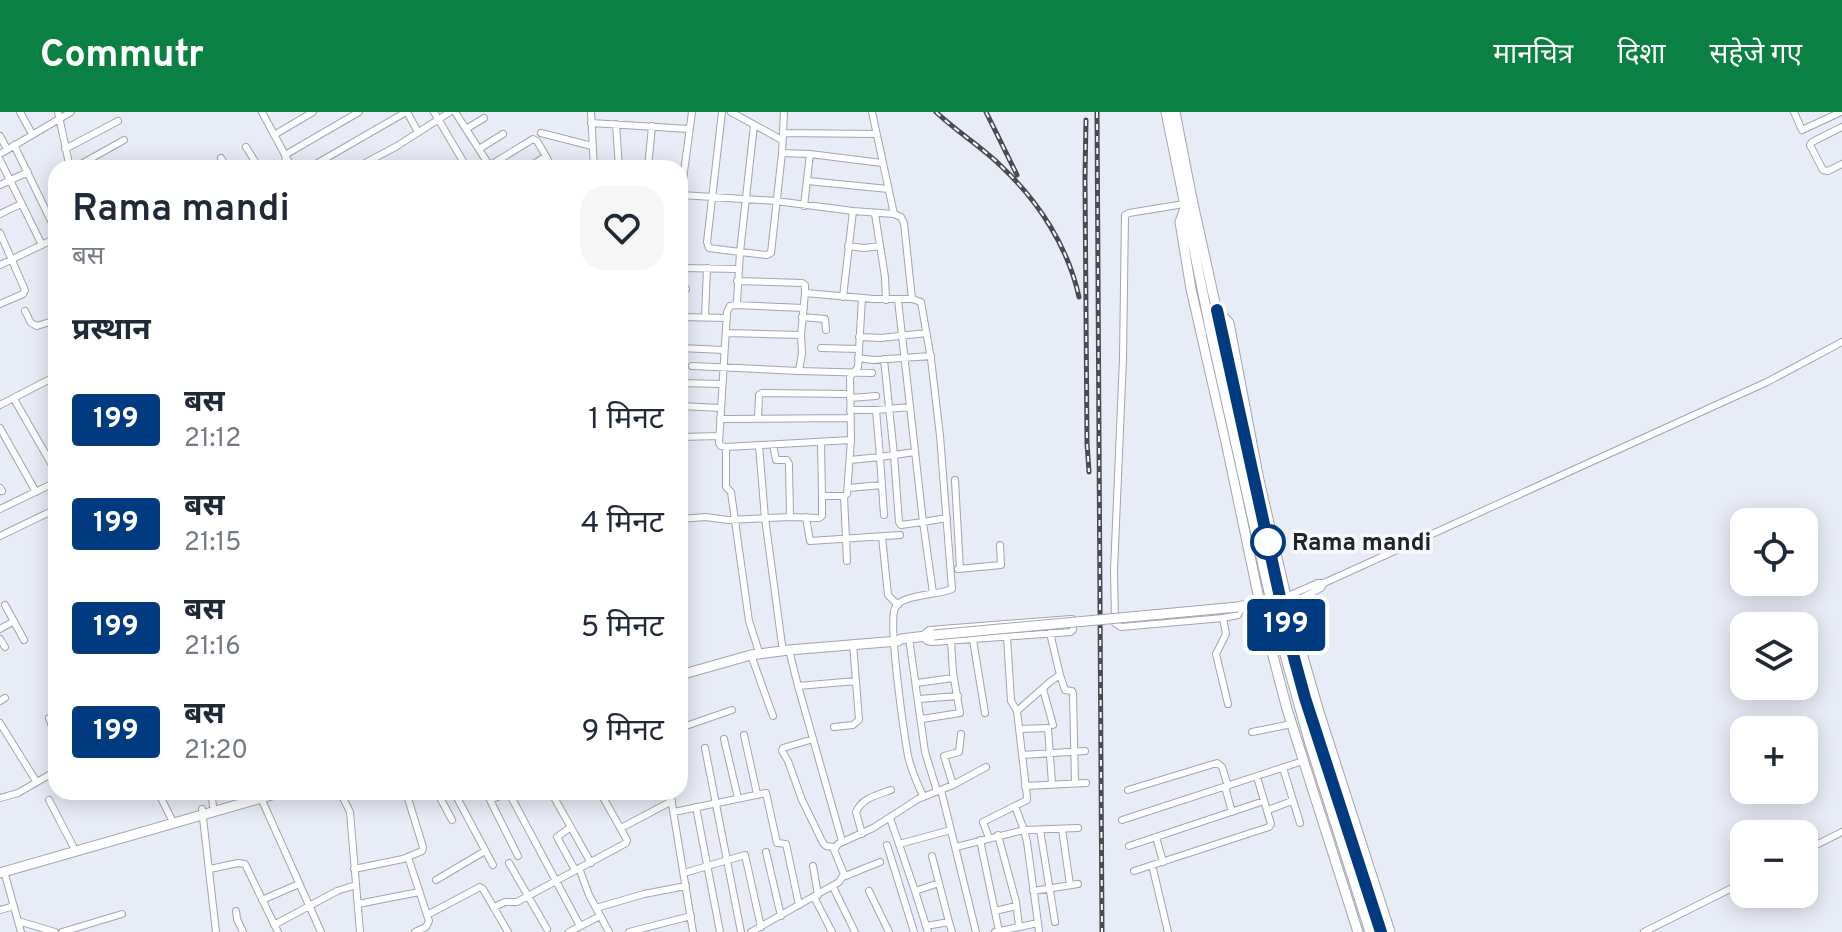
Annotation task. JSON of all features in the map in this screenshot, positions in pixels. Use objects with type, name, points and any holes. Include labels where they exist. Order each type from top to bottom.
[{"type":"highway","points":[[1175,113],[1185,206],[1290,643],[1381,932]]},
{"type":"highway","points":[[1175,113],[1217,310],[1216,332],[1275,619],[1310,744],[1369,932]]},
{"type":"highway","points":[[1185,206],[1180,222],[1191,289],[1268,636],[1303,761],[1358,932]]},
{"type":"highway","points":[[1217,310],[1229,323],[1259,480],[1287,601],[1319,712],[1390,932]]},
{"type":"highway","points":[[1255,580],[1272,580],[1278,575],[1280,567]]},
{"type":"highway","points":[[1243,605],[1255,580]]},
{"type":"highway","points":[[688,670],[786,647],[1243,605],[1262,609],[1287,601]]},
{"type":"highway","points":[[1268,636],[1282,623],[1295,628]]},
{"type":"highway","points":[[786,647],[899,638]]},
{"type":"highway","points":[[1,870],[243,800]]},
{"type":"highway","points":[[1,870],[73,846],[213,808]]},
{"type":"highway","points":[[1351,910],[1369,932]]},
{"type":"street","points":[[20,112],[32,134]]},
{"type":"street","points":[[0,154],[59,115],[71,112]]},
{"type":"street","points":[[262,112],[287,160]]},
{"type":"street","points":[[274,135],[313,112]]},
{"type":"street","points":[[285,155],[348,115],[359,112]]},
{"type":"street","points":[[388,112],[393,119]]},
{"type":"street","points":[[323,160],[407,112],[418,132]]},
{"type":"street","points":[[434,112],[462,160]]},
{"type":"street","points":[[371,160],[452,112],[486,160]]},
{"type":"street","points":[[591,112],[593,160]]},
{"type":"street","points":[[685,160],[692,112]]},
{"type":"street","points":[[722,112],[707,246],[767,255],[771,253],[776,220],[784,112]]},
{"type":"street","points":[[731,112],[783,136],[876,134]]},
{"type":"street","points":[[872,112],[894,214]]},
{"type":"street","points":[[1794,112],[1802,130],[1826,115],[1841,112]]},
{"type":"street","points":[[59,115],[69,160]]},
{"type":"street","points":[[466,129],[484,118]]},
{"type":"street","points":[[65,149],[118,121]]},
{"type":"street","points":[[591,123],[689,129]]},
{"type":"street","points":[[616,124],[618,160]]},
{"type":"street","points":[[735,305],[754,125]]},
{"type":"street","points":[[649,160],[652,126]]},
{"type":"street","points":[[1842,127],[1810,145],[1823,170],[1828,171],[1842,164]]},
{"type":"street","points":[[541,133],[592,146]]},
{"type":"street","points":[[479,149],[503,134]]},
{"type":"street","points":[[0,136],[28,172],[48,214]]},
{"type":"street","points":[[501,160],[533,139],[547,158],[543,160]]},
{"type":"street","points":[[87,160],[124,140]]},
{"type":"street","points":[[246,147],[254,160]]},
{"type":"street","points":[[782,153],[882,163]]},
{"type":"street","points":[[804,206],[810,154]]},
{"type":"street","points":[[0,160],[42,245]]},
{"type":"street","points":[[0,185],[28,172]]},
{"type":"street","points":[[808,181],[888,189]]},
{"type":"street","points":[[688,195],[776,201],[901,217],[912,299]]},
{"type":"street","points":[[0,214],[21,204]]},
{"type":"street","points":[[1185,206],[1125,215],[1115,623],[1121,627],[1223,618],[1238,615],[1243,605]]},
{"type":"street","points":[[843,297],[853,211]]},
{"type":"street","points":[[875,214],[886,300]]},
{"type":"street","points":[[0,233],[25,290],[23,294],[0,304]]},
{"type":"street","points":[[0,265],[48,242]]},
{"type":"street","points":[[848,246],[880,246]]},
{"type":"street","points":[[688,268],[738,269]]},
{"type":"street","points":[[705,317],[707,268]]},
{"type":"street","points":[[737,281],[805,285],[799,371]]},
{"type":"street","points":[[805,293],[921,301],[940,436],[951,591],[919,595],[895,609],[908,756],[923,796]]},
{"type":"street","points":[[847,561],[844,496],[848,488],[850,460],[850,377],[858,367],[862,298]]},
{"type":"street","points":[[898,300],[933,593]]},
{"type":"street","points":[[804,308],[735,305],[728,309],[720,445],[759,446],[851,440]]},
{"type":"street","points":[[25,311],[31,323],[37,326],[48,323]]},
{"type":"street","points":[[688,317],[727,318]]},
{"type":"street","points":[[802,317],[825,319],[826,330]]},
{"type":"street","points":[[726,333],[801,335]]},
{"type":"street","points":[[859,337],[926,333]]},
{"type":"street","points":[[1287,601],[1318,583],[1324,583],[1767,382],[1842,342]]},
{"type":"street","points":[[688,348],[724,350]]},
{"type":"street","points":[[821,348],[859,349]]},
{"type":"street","points":[[858,358],[931,356]]},
{"type":"street","points":[[884,359],[899,522],[901,525],[947,518]]},
{"type":"street","points":[[692,366],[872,373]]},
{"type":"street","points":[[0,405],[48,380]]},
{"type":"street","points":[[688,383],[722,384]]},
{"type":"street","points":[[758,419],[759,395],[762,393],[876,396]]},
{"type":"street","points":[[14,399],[48,458]]},
{"type":"street","points":[[688,406],[721,408]]},
{"type":"street","points":[[850,410],[910,407]]},
{"type":"street","points":[[877,410],[884,515]]},
{"type":"street","points":[[720,419],[851,418]]},
{"type":"street","points":[[0,428],[36,492]]},
{"type":"street","points":[[688,437],[719,436]]},
{"type":"street","points":[[688,518],[822,517],[821,442]]},
{"type":"street","points":[[773,445],[776,460],[787,460],[789,464],[790,517]]},
{"type":"street","points":[[759,446],[765,518],[786,647],[842,841]]},
{"type":"street","points":[[726,447],[726,487],[731,492],[749,621],[773,716]]},
{"type":"street","points":[[850,460],[915,452]]},
{"type":"street","points":[[955,480],[960,569]]},
{"type":"street","points":[[848,488],[882,485]]},
{"type":"street","points":[[0,509],[48,486]]},
{"type":"street","points":[[822,496],[844,496]]},
{"type":"street","points":[[0,536],[48,513]]},
{"type":"street","points":[[806,517],[810,541],[900,535]]},
{"type":"street","points":[[882,537],[888,595],[898,605]]},
{"type":"street","points":[[949,545],[959,544]]},
{"type":"street","points":[[950,569],[1001,565],[1000,545]]},
{"type":"street","points":[[5,605],[24,640]]},
{"type":"street","points":[[1223,618],[1226,634],[1216,654],[1228,704]]},
{"type":"street","points":[[1072,619],[1072,631],[951,642],[930,642],[922,636],[929,630],[1072,619]]},
{"type":"street","points":[[0,629],[14,621]]},
{"type":"street","points":[[1050,633],[1065,690],[1072,691],[1074,696],[1075,783]]},
{"type":"street","points":[[989,838],[983,822],[1027,799],[1020,729],[1017,711],[1011,701],[1007,637]]},
{"type":"street","points":[[899,638],[917,683],[925,752],[956,847],[976,932]]},
{"type":"street","points":[[0,639],[5,647]]},
{"type":"street","points":[[973,640],[985,713]]},
{"type":"street","points":[[922,719],[960,714],[953,678],[951,642]]},
{"type":"street","points":[[834,727],[853,725],[859,720],[853,644]]},
{"type":"street","points":[[1017,711],[1060,675]]},
{"type":"street","points":[[917,683],[953,678]]},
{"type":"street","points":[[798,686],[856,681]]},
{"type":"street","points":[[1043,689],[1053,725]]},
{"type":"street","points":[[919,699],[958,696]]},
{"type":"street","points":[[688,725],[732,710]]},
{"type":"street","points":[[0,723],[36,781]]},
{"type":"street","points":[[1252,732],[1292,724]]},
{"type":"street","points":[[1020,729],[1048,728],[1052,784]]},
{"type":"street","points":[[953,785],[944,756],[959,752],[961,734]]},
{"type":"street","points":[[744,735],[757,794]]},
{"type":"street","points":[[724,739],[738,798]]},
{"type":"street","points":[[813,739],[788,746],[782,751],[826,846],[834,847],[862,834],[923,796],[953,785],[986,767]]},
{"type":"street","points":[[705,748],[741,932]]},
{"type":"street","points":[[1022,755],[1085,751]]},
{"type":"street","points":[[908,756],[925,752]]},
{"type":"street","points":[[1122,820],[1303,761]]},
{"type":"street","points":[[1128,790],[1217,763],[1223,769],[1232,812]]},
{"type":"street","points":[[1283,768],[1300,823]]},
{"type":"street","points":[[1,796],[18,793],[48,775]]},
{"type":"street","points":[[1134,871],[1269,827],[1268,810],[1257,777]]},
{"type":"street","points":[[1025,786],[1086,783]]},
{"type":"street","points":[[862,834],[856,812],[859,806],[867,799],[891,790]]},
{"type":"street","points":[[674,812],[766,793],[777,843],[786,844],[799,905]]},
{"type":"street","points":[[49,800],[73,846]]},
{"type":"street","points":[[162,800],[171,818]]},
{"type":"street","points":[[212,800],[210,869],[216,932]]},
{"type":"street","points":[[263,800],[320,932]]},
{"type":"street","points":[[344,800],[349,809],[360,932]]},
{"type":"street","points":[[354,869],[422,851],[408,800]]},
{"type":"street","points":[[441,800],[452,820]]},
{"type":"street","points":[[458,800],[493,865]]},
{"type":"street","points":[[490,800],[518,856]]},
{"type":"street","points":[[515,800],[580,926]]},
{"type":"street","points":[[556,800],[591,863]]},
{"type":"street","points":[[494,907],[528,897],[626,843],[605,800]]},
{"type":"street","points":[[621,828],[672,801],[693,932]]},
{"type":"street","points":[[1129,846],[1264,801]]},
{"type":"street","points":[[1268,810],[1292,801]]},
{"type":"street","points":[[1015,806],[1029,855],[1039,932]]},
{"type":"street","points":[[696,807],[720,932]]},
{"type":"street","points":[[890,818],[927,929],[949,922]]},
{"type":"street","points":[[571,827],[557,837],[609,932]]},
{"type":"street","points":[[956,847],[1024,830],[1078,828]]},
{"type":"street","points":[[1033,891],[1074,885],[1062,829]]},
{"type":"street","points":[[899,844],[951,830]]},
{"type":"street","points":[[1040,830],[1055,922]]},
{"type":"street","points":[[1818,844],[1842,832]]},
{"type":"street","points":[[998,835],[1019,926]]},
{"type":"street","points":[[1156,837],[1163,862]]},
{"type":"street","points":[[980,840],[997,931],[1038,923]]},
{"type":"street","points":[[887,845],[914,932]]},
{"type":"street","points":[[834,847],[843,877]]},
{"type":"street","points":[[436,880],[485,851]]},
{"type":"street","points":[[766,852],[781,916]]},
{"type":"street","points":[[684,873],[745,855],[764,925],[771,932]]},
{"type":"street","points":[[932,856],[952,932]]},
{"type":"street","points":[[408,857],[428,924],[416,932]]},
{"type":"street","points":[[751,932],[833,887],[843,877],[880,862]]},
{"type":"street","points":[[210,869],[243,863],[276,928],[309,905],[356,885]]},
{"type":"street","points":[[509,863],[547,929]]},
{"type":"street","points":[[1152,865],[1168,932]]},
{"type":"street","points":[[813,866],[816,896],[832,932]]},
{"type":"street","points":[[1,870],[21,932]]},
{"type":"street","points":[[915,891],[939,883]]},
{"type":"street","points":[[262,900],[299,884]]},
{"type":"street","points":[[596,908],[686,886]]},
{"type":"street","points":[[427,915],[480,887],[508,932]]},
{"type":"street","points":[[833,887],[855,932]]},
{"type":"street","points":[[1644,932],[1730,889]]},
{"type":"street","points":[[869,891],[889,932]]},
{"type":"street","points":[[358,904],[419,892]]},
{"type":"street","points":[[0,910],[14,906]]},
{"type":"street","points":[[995,911],[1016,906]]},
{"type":"street","points":[[236,911],[243,932]]},
{"type":"street","points":[[62,932],[122,914]]},
{"type":"street","points":[[569,932],[600,916]]},
{"type":"street","points":[[629,932],[691,916]]},
{"type":"street","points":[[18,921],[55,932]]},
{"type":"railway","points":[[936,112],[994,160],[1040,210],[1060,243],[1079,297]]},
{"type":"railway","points":[[986,112],[1017,175]]},
{"type":"railway","points":[[1097,112],[1102,932]]},
{"type":"railway","points":[[1086,120],[1089,472]]},
{"type":"bus line","name":"199","points":[[1217,310],[1290,643],[1381,932]]},
{"type":"place","name":"Rama mandi","points":[[1268,542]]}]
